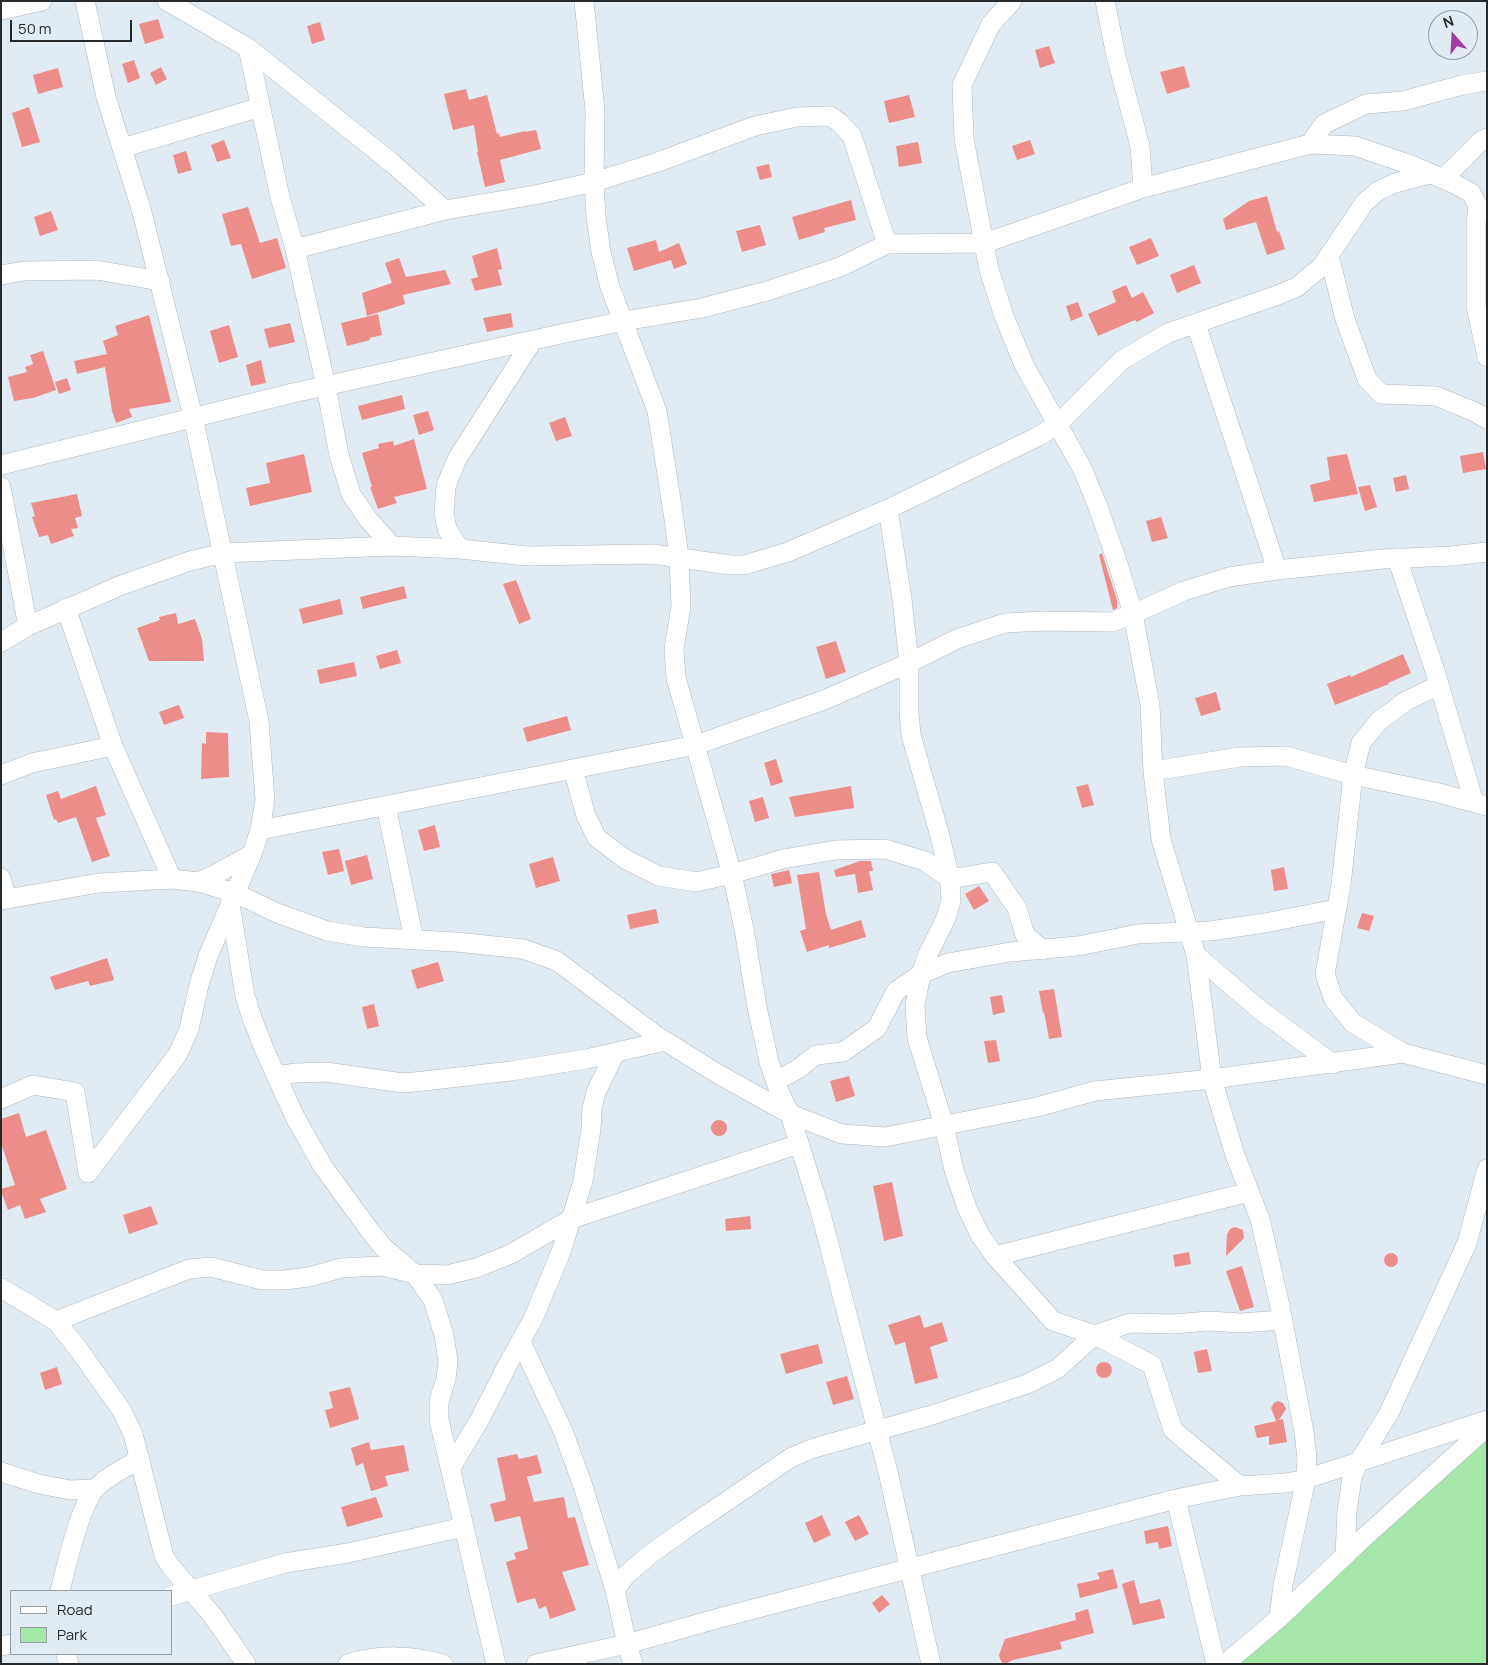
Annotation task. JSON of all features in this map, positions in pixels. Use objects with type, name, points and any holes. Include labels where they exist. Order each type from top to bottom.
[{"type":"street","points":[[1,10],[42,1]]},
{"type":"street","points":[[1,1099],[33,1085],[75,1092],[88,1173],[178,1054],[189,1029],[208,956],[252,854],[260,830],[265,800],[260,721],[193,417],[142,212],[106,97],[85,1]]},
{"type":"street","points":[[168,1],[248,48],[392,163],[446,210]]},
{"type":"street","points":[[584,1],[595,111],[594,182],[601,252],[610,287],[657,411],[667,465],[679,557],[681,606],[674,649],[676,678],[732,874],[769,1062],[790,1114],[821,1214],[876,1430],[931,1664]]},
{"type":"street","points":[[1012,1],[992,24],[962,85],[964,140],[989,270],[1004,316],[1024,364],[1082,468],[1098,507],[1133,614],[1150,705],[1153,771],[1161,839],[1196,954],[1212,1080],[1235,1155],[1260,1219],[1304,1432],[1307,1458],[1306,1480],[1283,1585],[1279,1618]]},
{"type":"street","points":[[1105,1],[1116,56],[1140,146],[1143,188]]},
{"type":"street","points":[[248,48],[280,196],[295,248],[326,386],[339,455],[351,494],[368,519],[392,546]]},
{"type":"street","points":[[1310,144],[1324,124],[1366,104],[1403,101],[1462,85],[1487,82]]},
{"type":"street","points":[[122,148],[260,107]]},
{"type":"street","points":[[295,248],[446,210],[535,195],[594,182],[658,162],[755,126],[797,117],[830,116],[840,122],[852,136],[886,244]]},
{"type":"street","points":[[1,642],[28,626],[66,608],[128,582],[190,561],[223,553],[392,546],[460,549],[527,556],[633,553],[679,557],[730,565],[744,565],[788,552],[888,510],[1037,437],[1057,425],[1122,360],[1168,333],[1297,287],[1322,266],[1366,202],[1378,192],[1395,183],[1436,176],[1487,138]]},
{"type":"street","points":[[1,465],[326,386],[624,321],[702,308],[768,291],[840,267],[886,244],[985,243],[1143,188],[1310,144],[1355,146],[1411,165],[1471,193],[1478,206],[1476,224],[1476,306],[1487,357]]},
{"type":"street","points":[[1329,255],[1346,319],[1366,379],[1381,394],[1436,396],[1487,419]]},
{"type":"street","points":[[1,275],[24,271],[96,270],[160,281]]},
{"type":"street","points":[[1196,324],[1277,570]]},
{"type":"street","points":[[460,549],[447,529],[444,513],[446,486],[457,459],[533,340]]},
{"type":"street","points":[[1,487],[28,626]]},
{"type":"street","points":[[888,510],[902,599],[909,663],[908,704],[911,735],[940,836],[950,879],[951,901],[946,918],[928,954],[921,974],[915,1005],[917,1038],[944,1124],[954,1170],[967,1208],[980,1235],[995,1256],[1053,1321],[1095,1335],[1152,1365],[1173,1430],[1240,1486]]},
{"type":"street","points":[[260,830],[696,745],[824,700],[909,663],[957,639],[1005,623],[1043,621],[1112,622],[1184,591],[1229,577],[1277,570],[1397,558],[1452,556],[1487,552]]},
{"type":"street","points":[[1397,558],[1480,804]]},
{"type":"street","points":[[66,608],[113,746],[172,879]]},
{"type":"street","points":[[1439,685],[1406,701],[1379,722],[1361,743],[1353,775],[1340,886],[1326,974],[1333,998],[1353,1023],[1403,1053],[1487,1075]]},
{"type":"street","points":[[1,775],[32,763],[113,746]]},
{"type":"street","points":[[1153,771],[1240,757],[1286,756],[1353,775],[1439,793],[1480,804]]},
{"type":"street","points":[[573,769],[586,816],[597,838],[625,859],[660,876],[696,882],[783,859],[836,850],[885,849],[925,861],[950,879],[992,872],[1017,908],[1026,935],[1043,950]]},
{"type":"street","points":[[386,806],[414,940]]},
{"type":"street","points":[[198,882],[214,876],[252,854]]},
{"type":"street","points":[[1,878],[4,899],[99,883],[172,879],[198,882],[232,898],[327,931],[364,937],[523,949],[556,961],[665,1041],[718,1074],[790,1114],[842,1134],[850,1135],[885,1137],[1037,1107],[1095,1090],[1212,1080],[1403,1053]]},
{"type":"street","points":[[232,898],[245,996],[252,1018],[295,1117],[322,1165],[384,1248],[415,1274],[433,1300],[444,1335],[448,1361],[446,1378],[438,1401],[439,1420],[496,1664]]},
{"type":"street","points":[[776,1081],[798,1069],[816,1055],[843,1052],[877,1028],[896,991],[921,974],[948,963],[1010,952],[1078,946],[1138,934],[1210,930],[1265,923],[1336,909]]},
{"type":"street","points":[[1196,954],[1260,1010],[1332,1064]]},
{"type":"street","points":[[276,1076],[326,1072],[404,1083],[511,1071],[615,1053],[665,1041]]},
{"type":"street","points":[[450,1469],[480,1419],[533,1319],[558,1260],[583,1181],[592,1109],[596,1092],[615,1053]]},
{"type":"street","points":[[56,1321],[189,1269],[211,1267],[262,1280],[308,1277],[341,1268],[382,1266],[415,1274],[447,1275],[476,1268],[511,1254],[571,1220],[799,1144]]},
{"type":"street","points":[[1345,1555],[1347,1511],[1352,1478],[1358,1463],[1389,1413],[1467,1243],[1487,1169]]},
{"type":"street","points":[[995,1256],[1249,1192]]},
{"type":"street","points":[[6,1297],[56,1321],[122,1411],[133,1434],[164,1556],[171,1567],[214,1616],[246,1664]]},
{"type":"street","points":[[615,1590],[626,1575],[648,1556],[736,1493],[792,1457],[814,1448],[982,1400],[1028,1384],[1057,1369],[1095,1335],[1130,1323],[1174,1324],[1208,1321],[1242,1324],[1282,1320]]},
{"type":"street","points":[[521,1342],[562,1431],[583,1486],[615,1590],[633,1664]]},
{"type":"street","points":[[536,1664],[627,1644],[723,1617],[910,1570],[1176,1499],[1240,1486],[1286,1484],[1306,1480],[1487,1420]]},
{"type":"street","points":[[1225,1664],[1279,1618],[1345,1555],[1487,1427]]},
{"type":"street","points":[[60,1590],[86,1503],[95,1489],[116,1472],[140,1459]]},
{"type":"street","points":[[1,1472],[39,1484],[70,1490],[95,1489]]},
{"type":"street","points":[[1176,1499],[1216,1664]]},
{"type":"street","points":[[172,1596],[285,1563],[348,1553],[463,1527]]},
{"type":"street","points":[[348,1664],[378,1657],[408,1656],[443,1664]]},
{"type":"green space","points":[[1487,1432],[1487,1664],[1229,1664]]},
{"type":"building","points":[[158,19],[164,38],[145,44],[139,24]]},
{"type":"building","points":[[320,22],[325,40],[312,44],[307,26]]},
{"type":"building","points":[[1049,46],[1055,63],[1040,68],[1035,50]]},
{"type":"building","points":[[134,60],[140,78],[128,83],[122,64]]},
{"type":"building","points":[[1184,66],[1190,87],[1167,94],[1160,72]]},
{"type":"building","points":[[161,67],[167,79],[156,85],[150,73]]},
{"type":"building","points":[[58,68],[63,87],[38,94],[33,75]]},
{"type":"building","points":[[466,89],[469,100],[487,95],[497,134],[499,133],[500,137],[536,130],[541,149],[500,160],[505,182],[485,187],[477,152],[474,125],[453,130],[444,94]]},
{"type":"building","points":[[909,95],[915,117],[889,123],[884,101]]},
{"type":"building","points":[[29,107],[40,142],[22,147],[12,113]]},
{"type":"building","points":[[224,140],[231,158],[217,162],[211,145]]},
{"type":"building","points":[[1030,140],[1035,154],[1017,160],[1012,146]]},
{"type":"building","points":[[918,142],[922,163],[899,167],[896,146]]},
{"type":"building","points":[[186,151],[192,170],[178,174],[173,155]]},
{"type":"building","points":[[769,164],[772,177],[760,180],[756,167]]},
{"type":"building","points":[[1267,196],[1277,232],[1279,231],[1285,249],[1267,255],[1256,222],[1226,230],[1223,219],[1249,201]]},
{"type":"building","points":[[851,200],[856,220],[824,228],[825,232],[799,240],[792,217]]},
{"type":"building","points":[[248,207],[260,243],[277,238],[286,268],[252,279],[241,244],[231,246],[222,214]]},
{"type":"building","points":[[51,211],[58,230],[40,236],[34,217]]},
{"type":"building","points":[[760,225],[766,245],[742,252],[736,231]]},
{"type":"building","points":[[1151,238],[1159,256],[1137,265],[1129,247]]},
{"type":"building","points":[[656,240],[659,252],[679,243],[687,264],[674,269],[671,260],[634,271],[627,248]]},
{"type":"building","points":[[497,248],[502,269],[498,270],[502,285],[475,291],[471,279],[478,277],[472,256]]},
{"type":"building","points":[[399,258],[406,277],[445,270],[451,284],[403,295],[405,304],[367,316],[362,293],[392,283],[385,263]]},
{"type":"building","points":[[1194,265],[1201,283],[1177,293],[1170,275]]},
{"type":"building","points":[[1126,285],[1132,298],[1143,292],[1154,313],[1137,322],[1135,320],[1098,336],[1088,314],[1116,302],[1112,291]]},
{"type":"building","points":[[1078,302],[1083,316],[1071,321],[1066,306]]},
{"type":"building","points":[[511,313],[513,327],[487,332],[483,318]]},
{"type":"building","points":[[378,314],[382,335],[347,346],[341,323]]},
{"type":"building","points":[[149,315],[171,402],[129,409],[132,417],[116,423],[112,411],[105,367],[77,374],[74,361],[107,354],[103,341],[118,335],[115,326]]},
{"type":"building","points":[[290,323],[295,342],[269,348],[264,329]]},
{"type":"building","points":[[229,325],[238,357],[219,363],[210,331]]},
{"type":"building","points":[[43,351],[56,390],[33,398],[14,401],[8,377],[27,372],[25,367],[33,364],[30,355]]},
{"type":"building","points":[[261,360],[266,383],[251,386],[246,365]]},
{"type":"building","points":[[67,378],[71,390],[59,394],[55,382]]},
{"type":"building","points":[[402,395],[405,409],[362,420],[358,406]]},
{"type":"building","points":[[428,411],[434,430],[419,435],[413,415]]},
{"type":"building","points":[[565,417],[572,436],[556,441],[549,423]]},
{"type":"building","points":[[414,439],[427,489],[394,497],[397,503],[378,509],[370,487],[372,487],[362,453],[379,448],[378,444],[393,441],[394,446]]},
{"type":"building","points":[[1483,452],[1486,469],[1463,473],[1460,456]]},
{"type":"building","points":[[304,454],[312,492],[250,506],[246,488],[270,483],[266,463]]},
{"type":"building","points":[[1347,454],[1358,494],[1314,502],[1310,485],[1330,480],[1327,457]]},
{"type":"building","points":[[1406,475],[1409,489],[1396,492],[1393,478]]},
{"type":"building","points":[[1370,485],[1377,507],[1365,511],[1358,487]]},
{"type":"building","points":[[77,494],[82,516],[75,518],[78,528],[71,529],[74,536],[51,544],[48,535],[39,537],[32,517],[35,516],[31,503]]},
{"type":"building","points":[[1161,517],[1168,538],[1152,542],[1146,521]]},
{"type":"building","points":[[1102,553],[1117,600],[1117,608],[1113,610],[1099,555]]},
{"type":"building","points":[[516,580],[531,619],[519,624],[503,584]]},
{"type":"building","points":[[404,586],[407,598],[363,609],[360,597]]},
{"type":"building","points":[[340,599],[343,614],[303,624],[299,609]]},
{"type":"building","points":[[176,613],[178,624],[195,619],[202,639],[204,661],[149,661],[137,628],[160,620],[159,617]]},
{"type":"building","points":[[836,641],[846,672],[826,679],[816,647]]},
{"type":"building","points":[[397,650],[401,663],[380,669],[376,656]]},
{"type":"building","points":[[1403,654],[1411,673],[1389,684],[1335,705],[1327,684],[1350,675],[1351,677]]},
{"type":"building","points":[[354,662],[357,676],[320,684],[317,670]]},
{"type":"building","points":[[1216,692],[1221,710],[1201,716],[1195,698]]},
{"type":"building","points":[[179,705],[184,718],[164,725],[159,712]]},
{"type":"building","points":[[567,716],[571,730],[527,742],[523,728]]},
{"type":"building","points":[[206,732],[228,733],[229,777],[201,779],[202,743],[206,744]]},
{"type":"building","points":[[776,759],[783,782],[771,786],[764,763]]},
{"type":"building","points":[[1088,784],[1094,805],[1082,808],[1076,787]]},
{"type":"building","points":[[96,786],[106,815],[96,818],[110,856],[92,862],[76,817],[58,823],[56,819],[54,820],[46,795],[58,791],[61,799]]},
{"type":"building","points":[[851,786],[854,808],[795,817],[789,797]]},
{"type":"building","points":[[763,797],[769,818],[755,822],[749,801]]},
{"type":"building","points":[[435,825],[440,847],[424,851],[418,830]]},
{"type":"building","points":[[339,849],[344,871],[328,875],[322,852]]},
{"type":"building","points":[[367,855],[373,879],[351,885],[345,861]]},
{"type":"building","points":[[553,857],[560,881],[536,888],[529,864]]},
{"type":"building","points":[[860,861],[871,861],[873,871],[869,871],[873,890],[858,893],[855,874],[836,877],[834,870]]},
{"type":"building","points":[[1284,867],[1288,889],[1274,891],[1271,870]]},
{"type":"building","points":[[789,870],[792,883],[774,887],[771,874]]},
{"type":"building","points":[[819,872],[826,914],[831,930],[861,920],[866,937],[829,948],[829,945],[807,952],[800,931],[806,929],[797,875]]},
{"type":"building","points":[[979,886],[989,901],[974,910],[965,894]]},
{"type":"building","points":[[656,909],[659,923],[630,929],[627,915]]},
{"type":"building","points":[[1362,913],[1374,916],[1369,931],[1357,928]]},
{"type":"building","points":[[107,958],[114,980],[90,986],[88,981],[55,990],[50,977]]},
{"type":"building","points":[[438,962],[444,981],[417,989],[411,970]]},
{"type":"building","points":[[1054,989],[1062,1037],[1049,1039],[1039,991]]},
{"type":"building","points":[[1002,995],[1005,1012],[993,1015],[990,997]]},
{"type":"building","points":[[374,1004],[379,1026],[367,1029],[362,1007]]},
{"type":"building","points":[[996,1040],[1000,1061],[988,1063],[984,1041]]},
{"type":"building","points":[[849,1076],[855,1096],[836,1102],[830,1081]]},
{"type":"building","points":[[19,1113],[26,1137],[46,1130],[67,1189],[40,1199],[46,1212],[25,1219],[20,1205],[8,1210],[1,1191],[1,1189],[15,1185],[1,1143],[1,1119]]},
{"type":"building","points":[[719,1120],[727,1128],[719,1136],[711,1128]]},
{"type":"building","points":[[892,1182],[903,1236],[884,1241],[873,1186]]},
{"type":"building","points":[[151,1206],[158,1224],[129,1234],[123,1215]]},
{"type":"building","points":[[750,1216],[751,1229],[726,1231],[725,1219]]},
{"type":"building","points":[[1235,1227],[1243,1230],[1244,1238],[1226,1256],[1227,1234],[1230,1229]]},
{"type":"building","points":[[1189,1252],[1191,1264],[1175,1267],[1173,1255]]},
{"type":"building","points":[[1391,1253],[1396,1255],[1398,1260],[1396,1265],[1391,1267],[1386,1265],[1384,1260],[1386,1255]]},
{"type":"building","points":[[1242,1266],[1254,1307],[1240,1311],[1226,1271]]},
{"type":"building","points":[[920,1315],[924,1328],[942,1322],[948,1341],[930,1347],[938,1378],[915,1384],[905,1342],[895,1345],[888,1325]]},
{"type":"building","points":[[818,1344],[823,1363],[786,1374],[780,1354]]},
{"type":"building","points":[[1207,1349],[1212,1371],[1198,1373],[1194,1352]]},
{"type":"building","points":[[1104,1362],[1112,1370],[1104,1378],[1096,1370]]},
{"type":"building","points":[[57,1367],[62,1384],[45,1390],[40,1373]]},
{"type":"building","points":[[847,1376],[854,1399],[833,1405],[826,1382]]},
{"type":"building","points":[[350,1387],[359,1419],[330,1428],[325,1410],[333,1408],[329,1392]]},
{"type":"building","points":[[1278,1401],[1283,1403],[1286,1409],[1279,1420],[1283,1419],[1287,1442],[1269,1445],[1269,1436],[1257,1438],[1254,1426],[1276,1421],[1271,1408]]},
{"type":"building","points":[[369,1442],[371,1450],[404,1445],[409,1471],[385,1476],[388,1486],[371,1491],[363,1463],[356,1466],[351,1448]]},
{"type":"building","points":[[517,1454],[519,1459],[537,1455],[542,1473],[527,1477],[534,1502],[564,1497],[568,1518],[575,1517],[589,1565],[562,1572],[576,1610],[550,1619],[546,1606],[539,1609],[535,1598],[517,1603],[506,1562],[516,1559],[514,1553],[528,1549],[520,1516],[495,1522],[490,1504],[506,1500],[497,1458]]},
{"type":"building","points":[[376,1497],[383,1517],[347,1527],[341,1507]]},
{"type":"building","points":[[822,1515],[831,1535],[814,1543],[805,1523]]},
{"type":"building","points":[[859,1515],[869,1534],[855,1541],[845,1522]]},
{"type":"building","points":[[1168,1526],[1172,1546],[1159,1549],[1158,1542],[1146,1544],[1144,1531]]},
{"type":"building","points":[[1113,1569],[1118,1588],[1080,1598],[1077,1584],[1100,1579],[1097,1573]]},
{"type":"building","points":[[1134,1580],[1140,1604],[1160,1599],[1165,1618],[1133,1625],[1122,1584]]},
{"type":"building","points":[[882,1595],[890,1604],[879,1613],[872,1603]]},
{"type":"building","points":[[1088,1609],[1094,1633],[1060,1642],[1062,1649],[1002,1663],[999,1655],[1005,1639],[1076,1620],[1075,1613]]}]
